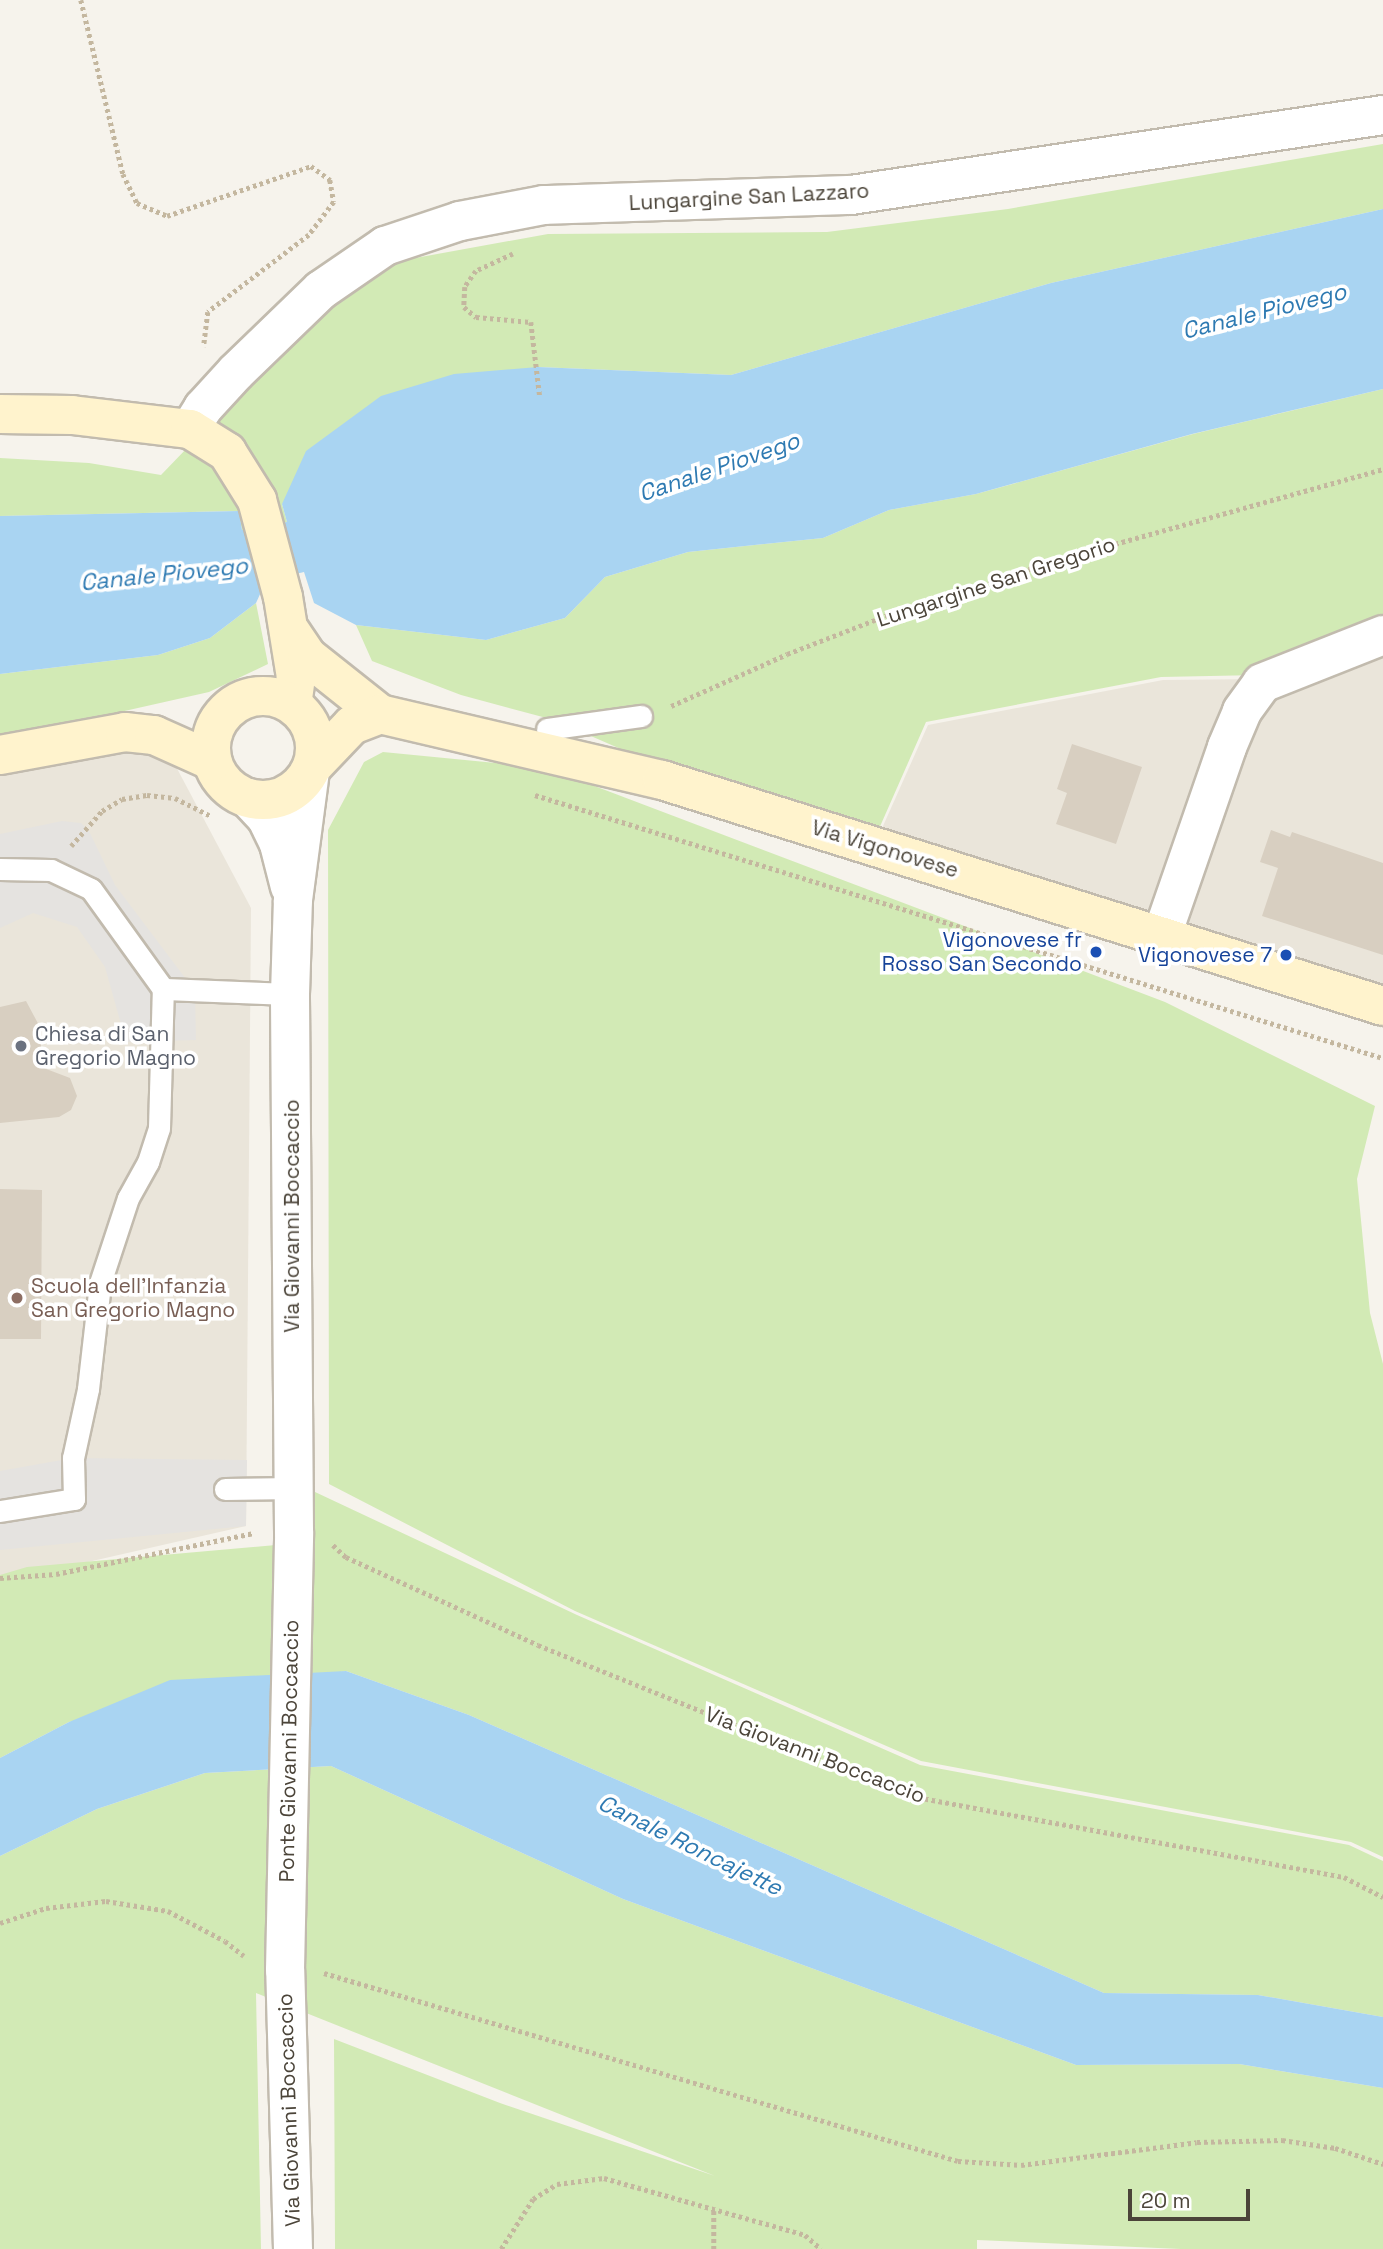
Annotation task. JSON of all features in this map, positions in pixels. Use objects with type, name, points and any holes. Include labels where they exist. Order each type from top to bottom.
[{"type":"main road","points":[[0,414],[72,415],[190,429],[227,452],[257,500],[287,615],[296,677],[295,707]]},
{"type":"main road","points":[[287,615],[307,656],[370,706],[295,790],[272,800],[248,798],[225,784],[212,761],[214,730],[233,706],[262,696],[295,707],[310,726],[315,746],[311,769]]},
{"type":"main road","name":"Via Vigonovese","points":[[295,707],[333,699],[370,706],[662,780],[1383,1006]]},
{"type":"main road","points":[[0,755],[125,732],[154,735],[212,761]]},
{"type":"street","name":"Lungargine San Lazzaro","points":[[190,429],[223,386],[321,290],[385,246],[460,221],[544,205],[850,195],[1383,116]]},
{"type":"street","points":[[1162,935],[1227,747],[1242,711],[1262,683],[1383,635]]},
{"type":"street","name":"Via Giovanni Boccaccio","points":[[293,1543],[290,994],[293,900],[311,769]]},
{"type":"street","name":"Via Giovanni Boccaccio","points":[[248,798],[266,817],[279,844],[293,900]]},
{"type":"street","name":"Ponte Giovanni Boccaccio","points":[[284,1968],[293,1543]]},
{"type":"street","name":"Via Giovanni Boccaccio","points":[[284,1968],[293,2249]]},
{"type":"lane","points":[[547,729],[641,716]]},
{"type":"lane","points":[[0,869],[51,870],[91,889],[163,989],[159,1128],[148,1162],[128,1198],[100,1283],[88,1389],[73,1458],[74,1499],[0,1511]]},
{"type":"lane","points":[[163,989],[290,994]]},
{"type":"lane","points":[[225,1489],[294,1488]]},
{"type":"path","points":[[81,0],[123,174],[137,204],[167,216],[311,166],[330,180],[334,202],[309,235],[208,312],[203,342]]},
{"type":"path","points":[[526,251],[476,271],[465,287],[464,307],[475,317],[531,322],[540,397]]},
{"type":"path","name":"Lungargine San Gregorio","points":[[641,716],[908,607],[1062,559],[1383,469]]},
{"type":"path","points":[[525,791],[1208,1000],[1383,1058]]},
{"type":"path","points":[[51,870],[102,811],[122,799],[147,794],[175,798],[214,817]]},
{"type":"path","points":[[0,1578],[56,1574],[293,1543]]},
{"type":"path","name":"Via Giovanni Boccaccio","points":[[293,1543],[346,1557],[538,1645],[911,1796],[1344,1877],[1383,1897]]},
{"type":"path","points":[[0,1923],[46,1908],[118,1903],[168,1911],[284,1968]]},
{"type":"path","name":"Via Giovanni Boccaccio","points":[[284,1968],[958,2161],[1021,2165],[1196,2142],[1282,2140],[1335,2148],[1383,2164]]},
{"type":"path","points":[[501,2249],[533,2199],[575,2179],[604,2178],[805,2235],[821,2249]]},
{"type":"path","points":[[713,2211],[714,2249]]},
{"type":"shaded area","points":[[1383,646],[1383,1009],[871,853],[928,725],[1163,680],[1261,679]]},
{"type":"shaded area","points":[[155,727],[251,908],[246,1526],[0,1582],[0,767]]},
{"type":"shaded area","points":[[62,821],[81,823],[89,831],[115,885],[195,991],[196,1040],[126,1042],[105,967],[77,927],[33,913],[0,928],[0,834]]},
{"type":"shaded area","points":[[73,1458],[247,1460],[246,1526],[0,1550],[0,1471]]},
{"type":"green space","points":[[1383,144],[1383,209],[1051,283],[731,375],[538,367],[282,504],[287,522],[242,530],[238,511],[0,516],[0,458],[89,463],[161,475],[271,361],[382,264],[548,234],[827,232],[1008,209]]},
{"type":"green space","points":[[1383,389],[1383,640],[1259,675],[1161,677],[926,722],[867,856],[554,720],[461,695],[372,661],[356,625],[486,640],[565,618],[605,577],[688,552],[823,538],[889,510],[976,494],[1193,434]]},
{"type":"green space","points":[[256,603],[268,664],[209,692],[0,739],[0,674],[158,655],[210,638]]},
{"type":"green space","points":[[383,752],[547,768],[1165,1002],[1375,1106],[1357,1179],[1370,1313],[1383,1364],[1383,1857],[1351,1842],[921,1761],[575,1611],[329,1484],[328,830],[364,762]]},
{"type":"green space","points":[[298,1484],[577,1615],[920,1765],[1349,1845],[1383,1861],[1383,2017],[1258,1995],[1104,1993],[469,1715],[346,1671],[69,1722],[0,1758],[0,1575],[27,1567],[298,1543]]},
{"type":"green space","points":[[331,1766],[623,1899],[1076,2065],[1239,2064],[1383,2088],[1383,2249],[1181,2249],[977,2240],[977,2249],[335,2249],[334,2039],[500,2103],[715,2176],[256,1993],[261,2249],[0,2249],[0,1856],[97,1809],[205,1773]]},
{"type":"water","name":"Canale Piovego","points":[[1383,209],[1383,389],[1192,434],[976,494],[889,510],[823,538],[688,552],[605,577],[565,618],[486,640],[356,625],[314,603],[304,572],[266,581],[256,603],[210,638],[158,655],[0,674],[0,516],[239,511],[242,530],[287,522],[282,504],[306,451],[381,396],[454,374],[538,367],[731,375],[1051,283]]},
{"type":"water","name":"Canale Roncajette","points":[[346,1671],[469,1715],[1104,1993],[1258,1995],[1383,2017],[1383,2088],[1239,2064],[1076,2065],[623,1899],[331,1766],[205,1773],[97,1809],[0,1856],[0,1758],[69,1722],[170,1680]]},
{"type":"building","points":[[1072,744],[1142,767],[1116,844],[1056,824],[1067,793],[1057,789]]},
{"type":"building","points":[[1271,830],[1290,837],[1292,832],[1383,863],[1383,955],[1262,916],[1278,868],[1260,862]]},
{"type":"building","points":[[26,1001],[41,1029],[41,1067],[70,1078],[77,1096],[71,1110],[59,1117],[0,1123],[0,1007]]},
{"type":"building","points":[[0,1189],[42,1190],[41,1339],[0,1339]]},
{"type":"place","name":"Vigonovese fr Rosso San Secondo","points":[[1096,952]]},
{"type":"place","name":"Vigonovese 7","points":[[1286,955]]},
{"type":"place","name":"Chiesa di San Gregorio Magno","points":[[21,1046]]},
{"type":"place","name":"Scuola dell'Infanzia San Gregorio Magno","points":[[17,1298]]}]
